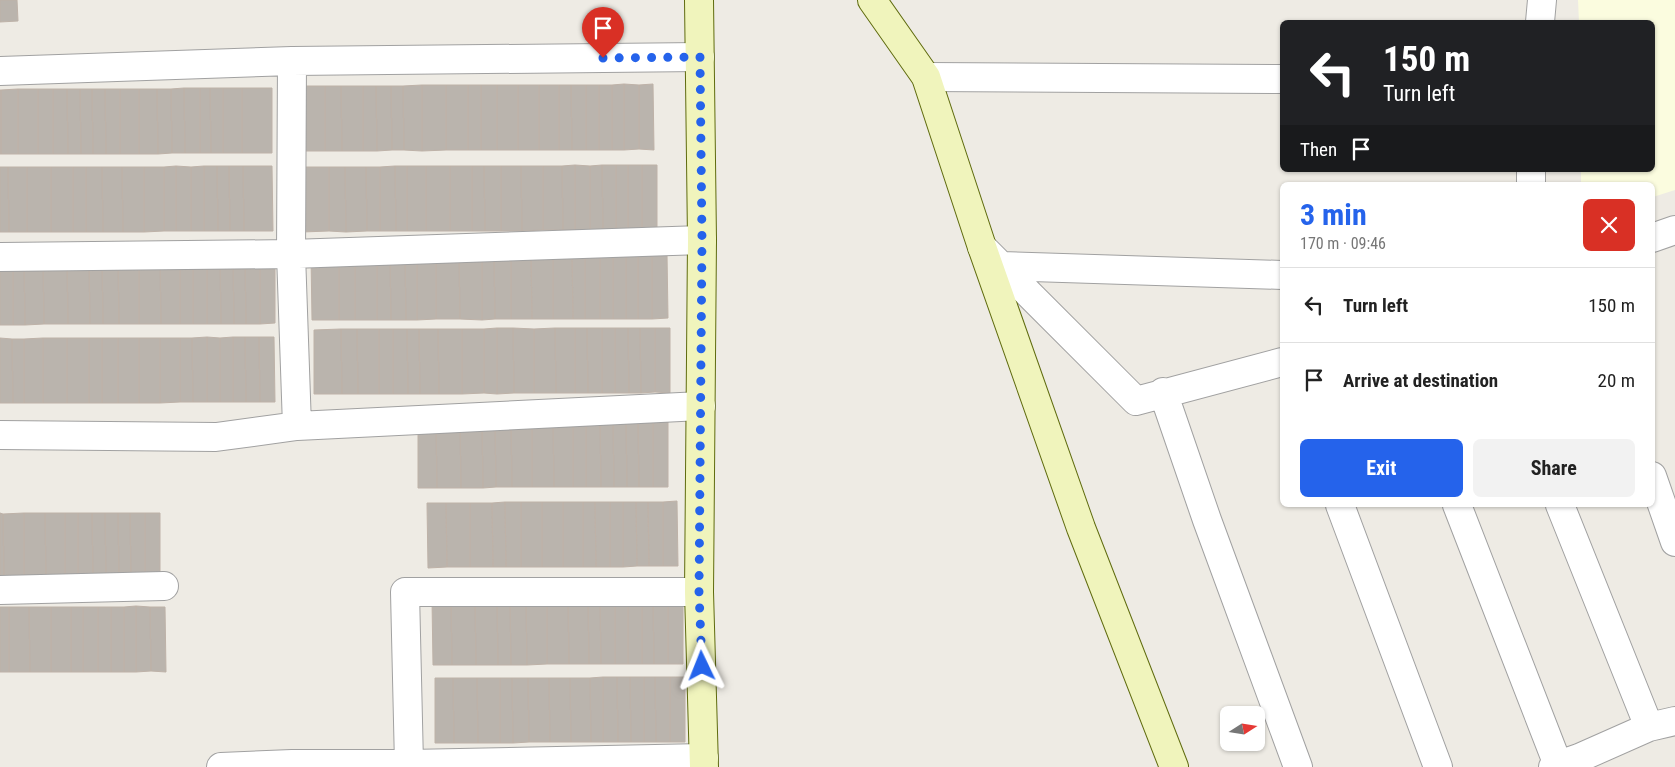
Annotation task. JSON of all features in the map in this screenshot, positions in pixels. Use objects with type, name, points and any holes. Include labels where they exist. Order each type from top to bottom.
[{"type":"street","points":[[221,767],[704,762],[699,592],[702,240],[699,0]]},
{"type":"street","points":[[872,0],[926,77],[982,247],[1081,528],[1174,767]]},
{"type":"street","points":[[1540,20],[1542,0]]},
{"type":"street","points":[[0,71],[292,61],[700,57]]},
{"type":"street","points":[[292,61],[291,254],[297,426]]},
{"type":"street","points":[[926,77],[1280,80]]},
{"type":"street","points":[[1655,237],[1675,230]]},
{"type":"street","points":[[0,257],[291,254],[702,240]]},
{"type":"street","points":[[982,247],[1136,401],[1163,392],[1280,363]]},
{"type":"street","points":[[1001,266],[1280,275]]},
{"type":"street","points":[[1163,392],[1207,520],[1298,767]]},
{"type":"street","points":[[0,435],[216,437],[297,426],[701,406]]},
{"type":"street","points":[[1655,485],[1675,542]]},
{"type":"street","points":[[1341,507],[1438,767]]},
{"type":"street","points":[[1458,507],[1568,764],[1649,727],[1675,721]]},
{"type":"street","points":[[1561,507],[1649,727]]},
{"type":"street","points":[[0,590],[164,586]]},
{"type":"street","points":[[409,764],[405,592],[699,592]]},
{"type":"shaded area","points":[[1578,0],[1675,0],[1675,190],[1655,196],[1655,182],[1581,182],[1581,172],[1655,172],[1655,20],[1579,20]]},
{"type":"building","points":[[0,0],[17,0],[18,21],[0,22]]},
{"type":"building","points":[[624,84],[639,85],[639,149],[624,150]]},
{"type":"building","points":[[624,84],[624,150],[612,150],[612,85]]},
{"type":"building","points":[[653,84],[654,150],[639,149],[639,85]]},
{"type":"building","points":[[422,85],[446,85],[446,150],[422,151]]},
{"type":"building","points":[[422,85],[422,151],[404,150],[403,86]]},
{"type":"building","points":[[446,85],[468,85],[468,150],[446,150]]},
{"type":"building","points":[[468,85],[481,85],[481,150],[468,150]]},
{"type":"building","points":[[481,85],[497,85],[497,150],[481,150]]},
{"type":"building","points":[[497,85],[518,85],[518,150],[497,150]]},
{"type":"building","points":[[518,85],[539,85],[539,150],[518,150]]},
{"type":"building","points":[[539,85],[559,85],[559,150],[539,150]]},
{"type":"building","points":[[559,85],[571,85],[572,150],[559,150]]},
{"type":"building","points":[[571,85],[586,85],[586,150],[572,150]]},
{"type":"building","points":[[586,85],[599,85],[599,150],[586,150]]},
{"type":"building","points":[[599,85],[612,85],[612,150],[599,150]]},
{"type":"building","points":[[298,86],[325,86],[325,151],[298,151]]},
{"type":"building","points":[[325,86],[341,86],[342,151],[325,151]]},
{"type":"building","points":[[341,86],[363,86],[363,151],[342,151]]},
{"type":"building","points":[[363,86],[376,86],[377,151],[363,151]]},
{"type":"building","points":[[376,86],[391,86],[392,150],[377,151]]},
{"type":"building","points":[[391,86],[403,86],[404,150],[392,150]]},
{"type":"building","points":[[184,88],[200,88],[200,153],[185,153]]},
{"type":"building","points":[[184,88],[185,153],[172,153],[171,89]]},
{"type":"building","points":[[200,88],[210,88],[211,153],[200,153]]},
{"type":"building","points":[[210,88],[223,88],[223,153],[211,153]]},
{"type":"building","points":[[223,88],[242,88],[242,153],[223,153]]},
{"type":"building","points":[[242,88],[272,88],[272,153],[242,153]]},
{"type":"building","points":[[18,89],[38,89],[38,154],[18,154]]},
{"type":"building","points":[[18,89],[18,154],[1,154],[1,90]]},
{"type":"building","points":[[38,89],[53,89],[53,154],[38,154]]},
{"type":"building","points":[[53,89],[67,89],[68,154],[53,154]]},
{"type":"building","points":[[67,89],[80,89],[81,154],[68,154]]},
{"type":"building","points":[[80,89],[92,89],[93,154],[81,154]]},
{"type":"building","points":[[92,89],[105,89],[106,154],[93,154]]},
{"type":"building","points":[[105,89],[120,89],[120,154],[106,154]]},
{"type":"building","points":[[120,89],[139,89],[139,154],[120,154]]},
{"type":"building","points":[[139,89],[157,89],[158,154],[139,154]]},
{"type":"building","points":[[157,89],[171,89],[172,153],[158,154]]},
{"type":"building","points":[[1,90],[1,154],[0,154]]},
{"type":"building","points":[[575,165],[590,166],[590,230],[575,230]]},
{"type":"building","points":[[575,165],[575,230],[563,230],[562,166]]},
{"type":"building","points":[[602,165],[616,165],[616,230],[603,230]]},
{"type":"building","points":[[602,165],[603,230],[590,230],[590,166]]},
{"type":"building","points":[[616,165],[628,165],[628,230],[616,230]]},
{"type":"building","points":[[628,165],[642,165],[642,230],[628,230]]},
{"type":"building","points":[[642,165],[657,165],[657,230],[642,230]]},
{"type":"building","points":[[176,166],[191,167],[191,231],[176,231]]},
{"type":"building","points":[[176,166],[176,231],[164,231],[164,167]]},
{"type":"building","points":[[204,166],[217,166],[218,231],[204,231]]},
{"type":"building","points":[[204,166],[204,231],[191,231],[191,167]]},
{"type":"building","points":[[217,166],[229,166],[230,231],[218,231]]},
{"type":"building","points":[[229,166],[243,166],[244,231],[230,231]]},
{"type":"building","points":[[243,166],[272,166],[273,231],[244,231]]},
{"type":"building","points":[[395,166],[396,231],[380,231],[380,167]]},
{"type":"building","points":[[395,166],[407,166],[407,231],[396,231]]},
{"type":"building","points":[[407,166],[426,166],[426,231],[407,231]]},
{"type":"building","points":[[426,166],[450,166],[450,231],[426,231]]},
{"type":"building","points":[[450,166],[472,166],[472,231],[450,231]]},
{"type":"building","points":[[472,166],[484,166],[485,231],[472,231]]},
{"type":"building","points":[[484,166],[501,166],[501,231],[485,231]]},
{"type":"building","points":[[501,166],[521,166],[522,231],[501,231]]},
{"type":"building","points":[[521,166],[543,166],[543,230],[522,231]]},
{"type":"building","points":[[543,166],[562,166],[563,230],[543,230]]},
{"type":"building","points":[[0,167],[8,167],[9,232],[0,232]]},
{"type":"building","points":[[8,167],[27,167],[27,232],[9,232]]},
{"type":"building","points":[[27,167],[51,167],[51,232],[27,232]]},
{"type":"building","points":[[51,167],[73,167],[73,232],[51,232]]},
{"type":"building","points":[[73,167],[86,167],[86,232],[73,232]]},
{"type":"building","points":[[86,167],[102,167],[103,232],[86,232]]},
{"type":"building","points":[[102,167],[122,167],[123,232],[103,232]]},
{"type":"building","points":[[122,167],[144,167],[144,232],[123,232]]},
{"type":"building","points":[[144,167],[164,167],[164,231],[144,232]]},
{"type":"building","points":[[301,167],[329,167],[329,231],[302,232]]},
{"type":"building","points":[[329,167],[345,167],[346,232],[329,231]]},
{"type":"building","points":[[345,167],[366,167],[367,231],[346,232]]},
{"type":"building","points":[[366,167],[380,167],[380,231],[367,231]]},
{"type":"building","points":[[531,254],[553,254],[553,319],[532,319]]},
{"type":"building","points":[[531,254],[532,319],[511,319],[511,255]]},
{"type":"building","points":[[553,254],[572,254],[573,319],[553,319]]},
{"type":"building","points":[[572,254],[585,254],[585,319],[573,319]]},
{"type":"building","points":[[585,254],[600,254],[600,319],[585,319]]},
{"type":"building","points":[[600,254],[613,254],[613,319],[600,319]]},
{"type":"building","points":[[613,254],[626,254],[626,319],[613,319]]},
{"type":"building","points":[[626,254],[638,254],[638,319],[626,319]]},
{"type":"building","points":[[638,254],[652,254],[652,319],[638,319]]},
{"type":"building","points":[[652,254],[667,254],[668,318],[652,319]]},
{"type":"building","points":[[355,255],[355,320],[339,320],[339,256]]},
{"type":"building","points":[[355,255],[377,255],[377,320],[355,320]]},
{"type":"building","points":[[377,255],[390,255],[391,320],[377,320]]},
{"type":"building","points":[[390,255],[405,255],[406,320],[391,320]]},
{"type":"building","points":[[405,255],[417,255],[417,320],[406,320]]},
{"type":"building","points":[[417,255],[436,255],[436,319],[417,320]]},
{"type":"building","points":[[436,255],[459,255],[460,319],[436,319]]},
{"type":"building","points":[[459,255],[482,255],[482,320],[460,319]]},
{"type":"building","points":[[482,255],[494,255],[495,319],[482,320]]},
{"type":"building","points":[[494,255],[511,255],[511,319],[495,319]]},
{"type":"building","points":[[311,256],[339,256],[339,320],[312,320]]},
{"type":"building","points":[[102,259],[103,324],[90,324],[89,260]]},
{"type":"building","points":[[102,259],[118,259],[119,324],[103,324]]},
{"type":"building","points":[[118,259],[139,259],[139,324],[119,324]]},
{"type":"building","points":[[139,259],[160,259],[161,324],[139,324]]},
{"type":"building","points":[[160,259],[180,259],[180,324],[161,324]]},
{"type":"building","points":[[180,259],[193,259],[193,324],[180,324]]},
{"type":"building","points":[[193,259],[207,259],[207,324],[193,324]]},
{"type":"building","points":[[207,259],[220,259],[221,324],[207,324]]},
{"type":"building","points":[[220,259],[233,259],[234,324],[221,324]]},
{"type":"building","points":[[233,259],[245,259],[246,324],[234,324]]},
{"type":"building","points":[[245,259],[260,259],[260,324],[246,324]]},
{"type":"building","points":[[260,259],[275,259],[275,323],[260,324]]},
{"type":"building","points":[[0,260],[13,260],[13,325],[0,325]]},
{"type":"building","points":[[13,260],[24,260],[25,325],[13,325]]},
{"type":"building","points":[[24,260],[43,260],[44,324],[25,325]]},
{"type":"building","points":[[43,260],[67,260],[68,324],[44,324]]},
{"type":"building","points":[[67,260],[89,260],[90,324],[68,324]]},
{"type":"building","points":[[497,328],[497,394],[484,393],[484,329]]},
{"type":"building","points":[[497,328],[513,328],[514,393],[497,394]]},
{"type":"building","points":[[513,328],[534,329],[534,393],[514,393]]},
{"type":"building","points":[[555,328],[575,328],[575,393],[556,393]]},
{"type":"building","points":[[555,328],[556,393],[534,393],[534,329]]},
{"type":"building","points":[[575,328],[587,328],[588,393],[575,393]]},
{"type":"building","points":[[587,328],[602,328],[602,393],[588,393]]},
{"type":"building","points":[[602,328],[615,328],[615,393],[602,393]]},
{"type":"building","points":[[615,328],[628,328],[629,393],[615,393]]},
{"type":"building","points":[[628,328],[640,328],[641,393],[629,393]]},
{"type":"building","points":[[640,328],[655,328],[655,392],[641,393]]},
{"type":"building","points":[[655,328],[670,328],[670,393],[655,392]]},
{"type":"building","points":[[341,329],[357,329],[358,394],[342,394]]},
{"type":"building","points":[[341,329],[342,394],[314,394],[314,330]]},
{"type":"building","points":[[357,329],[379,329],[379,394],[358,394]]},
{"type":"building","points":[[379,329],[393,329],[393,394],[379,394]]},
{"type":"building","points":[[393,329],[407,329],[408,394],[393,394]]},
{"type":"building","points":[[407,329],[419,329],[420,394],[408,394]]},
{"type":"building","points":[[419,329],[438,329],[439,394],[420,394]]},
{"type":"building","points":[[438,329],[462,329],[462,394],[439,394]]},
{"type":"building","points":[[462,329],[484,329],[484,393],[462,394]]},
{"type":"building","points":[[207,337],[207,402],[193,402],[192,338]]},
{"type":"building","points":[[207,337],[220,338],[220,402],[207,402]]},
{"type":"building","points":[[233,337],[233,402],[220,402],[220,338]]},
{"type":"building","points":[[233,337],[245,337],[246,402],[233,402]]},
{"type":"building","points":[[245,337],[259,337],[260,402],[246,402]]},
{"type":"building","points":[[259,337],[274,337],[275,402],[260,402]]},
{"type":"building","points":[[0,338],[12,339],[13,403],[0,403]]},
{"type":"building","points":[[43,338],[67,338],[67,403],[43,403]]},
{"type":"building","points":[[43,338],[43,403],[24,403],[24,339]]},
{"type":"building","points":[[67,338],[89,338],[89,403],[67,403]]},
{"type":"building","points":[[89,338],[102,338],[102,403],[89,403]]},
{"type":"building","points":[[102,338],[118,338],[118,403],[102,403]]},
{"type":"building","points":[[118,338],[139,338],[139,403],[118,403]]},
{"type":"building","points":[[139,338],[160,338],[160,403],[139,403]]},
{"type":"building","points":[[160,338],[180,338],[180,402],[160,403]]},
{"type":"building","points":[[180,338],[192,338],[193,402],[180,402]]},
{"type":"building","points":[[12,339],[24,339],[24,403],[13,403]]},
{"type":"building","points":[[532,422],[553,422],[554,487],[532,487]]},
{"type":"building","points":[[532,422],[532,487],[512,487],[511,423]]},
{"type":"building","points":[[553,422],[573,422],[573,487],[554,487]]},
{"type":"building","points":[[573,422],[586,422],[586,487],[573,487]]},
{"type":"building","points":[[586,422],[600,422],[601,487],[586,487]]},
{"type":"building","points":[[600,422],[613,422],[614,487],[601,487]]},
{"type":"building","points":[[613,422],[626,422],[627,487],[614,487]]},
{"type":"building","points":[[626,422],[638,422],[639,487],[627,487]]},
{"type":"building","points":[[638,422],[653,422],[653,487],[639,487]]},
{"type":"building","points":[[653,422],[668,422],[668,487],[653,487]]},
{"type":"building","points":[[418,423],[436,423],[437,488],[418,488]]},
{"type":"building","points":[[436,423],[460,423],[461,488],[437,488]]},
{"type":"building","points":[[460,423],[482,423],[483,488],[461,488]]},
{"type":"building","points":[[482,423],[495,423],[496,487],[483,488]]},
{"type":"building","points":[[495,423],[511,423],[512,487],[496,487]]},
{"type":"building","points":[[677,501],[678,566],[663,566],[663,502]]},
{"type":"building","points":[[505,502],[506,567],[493,567],[492,503]]},
{"type":"building","points":[[505,502],[521,502],[521,567],[506,567]]},
{"type":"building","points":[[521,502],[542,502],[542,567],[521,567]]},
{"type":"building","points":[[542,502],[563,502],[563,567],[542,567]]},
{"type":"building","points":[[563,502],[583,502],[583,567],[563,567]]},
{"type":"building","points":[[583,502],[595,502],[596,567],[583,567]]},
{"type":"building","points":[[595,502],[610,502],[610,567],[596,567]]},
{"type":"building","points":[[610,502],[623,502],[623,567],[610,567]]},
{"type":"building","points":[[623,502],[636,502],[637,566],[623,567]]},
{"type":"building","points":[[636,502],[648,502],[649,566],[637,566]]},
{"type":"building","points":[[648,502],[663,502],[663,566],[649,566]]},
{"type":"building","points":[[427,503],[446,503],[447,567],[428,568]]},
{"type":"building","points":[[446,503],[470,503],[470,567],[447,567]]},
{"type":"building","points":[[470,503],[492,503],[493,567],[470,567]]},
{"type":"building","points":[[0,513],[3,514],[4,578],[0,578]]},
{"type":"building","points":[[24,513],[45,513],[46,578],[24,578]]},
{"type":"building","points":[[24,513],[24,578],[4,578],[3,514]]},
{"type":"building","points":[[45,513],[65,513],[65,578],[46,578]]},
{"type":"building","points":[[65,513],[78,513],[78,578],[65,578]]},
{"type":"building","points":[[78,513],[92,513],[93,578],[78,578]]},
{"type":"building","points":[[92,513],[105,513],[106,578],[93,578]]},
{"type":"building","points":[[105,513],[118,513],[119,578],[106,578]]},
{"type":"building","points":[[118,513],[130,513],[131,578],[119,578]]},
{"type":"building","points":[[130,513],[145,513],[145,578],[131,578]]},
{"type":"building","points":[[145,513],[160,513],[160,577],[145,578]]},
{"type":"building","points":[[588,599],[589,664],[569,664],[568,600]]},
{"type":"building","points":[[588,599],[600,599],[601,664],[589,664]]},
{"type":"building","points":[[600,599],[615,599],[615,664],[601,664]]},
{"type":"building","points":[[615,599],[628,599],[628,664],[615,664]]},
{"type":"building","points":[[628,599],[642,599],[642,664],[628,664]]},
{"type":"building","points":[[642,599],[653,599],[654,664],[642,664]]},
{"type":"building","points":[[653,599],[668,599],[668,664],[654,664]]},
{"type":"building","points":[[668,599],[683,599],[683,664],[668,664]]},
{"type":"building","points":[[432,600],[451,600],[452,665],[433,665]]},
{"type":"building","points":[[451,600],[475,600],[476,665],[452,665]]},
{"type":"building","points":[[475,600],[497,600],[498,665],[476,665]]},
{"type":"building","points":[[497,600],[510,600],[511,665],[498,665]]},
{"type":"building","points":[[510,600],[526,600],[527,665],[511,665]]},
{"type":"building","points":[[526,600],[547,600],[547,664],[527,665]]},
{"type":"building","points":[[547,600],[568,600],[569,664],[547,664]]},
{"type":"building","points":[[136,606],[150,607],[151,671],[136,672]]},
{"type":"building","points":[[136,606],[136,672],[124,672],[124,607]]},
{"type":"building","points":[[0,607],[9,607],[9,672],[0,672]]},
{"type":"building","points":[[9,607],[29,607],[30,672],[9,672]]},
{"type":"building","points":[[29,607],[51,607],[51,672],[30,672]]},
{"type":"building","points":[[51,607],[71,607],[71,672],[51,672]]},
{"type":"building","points":[[71,607],[83,607],[83,672],[71,672]]},
{"type":"building","points":[[83,607],[98,607],[98,672],[83,672]]},
{"type":"building","points":[[98,607],[111,607],[111,672],[98,672]]},
{"type":"building","points":[[111,607],[124,607],[124,672],[111,672]]},
{"type":"building","points":[[150,607],[165,607],[166,672],[151,671]]},
{"type":"building","points":[[603,677],[603,742],[591,742],[590,678]]},
{"type":"building","points":[[603,677],[617,677],[618,742],[603,742]]},
{"type":"building","points":[[617,677],[630,677],[631,742],[618,742]]},
{"type":"building","points":[[630,677],[644,677],[644,742],[631,742]]},
{"type":"building","points":[[644,677],[655,677],[656,742],[644,742]]},
{"type":"building","points":[[655,677],[670,677],[670,742],[656,742]]},
{"type":"building","points":[[670,677],[685,677],[685,742],[670,742]]},
{"type":"building","points":[[435,678],[453,678],[454,743],[435,743]]},
{"type":"building","points":[[453,678],[477,678],[478,743],[454,743]]},
{"type":"building","points":[[477,678],[500,678],[500,743],[478,743]]},
{"type":"building","points":[[500,678],[512,678],[513,743],[500,743]]},
{"type":"building","points":[[512,678],[528,678],[529,742],[513,743]]},
{"type":"building","points":[[528,678],[549,678],[550,742],[529,742]]},
{"type":"building","points":[[549,678],[570,678],[571,742],[550,742]]},
{"type":"building","points":[[570,678],[590,678],[591,742],[571,742]]},
{"type":"route","points":[[603,58],[700,57],[702,240],[699,592],[702,666]]}]
